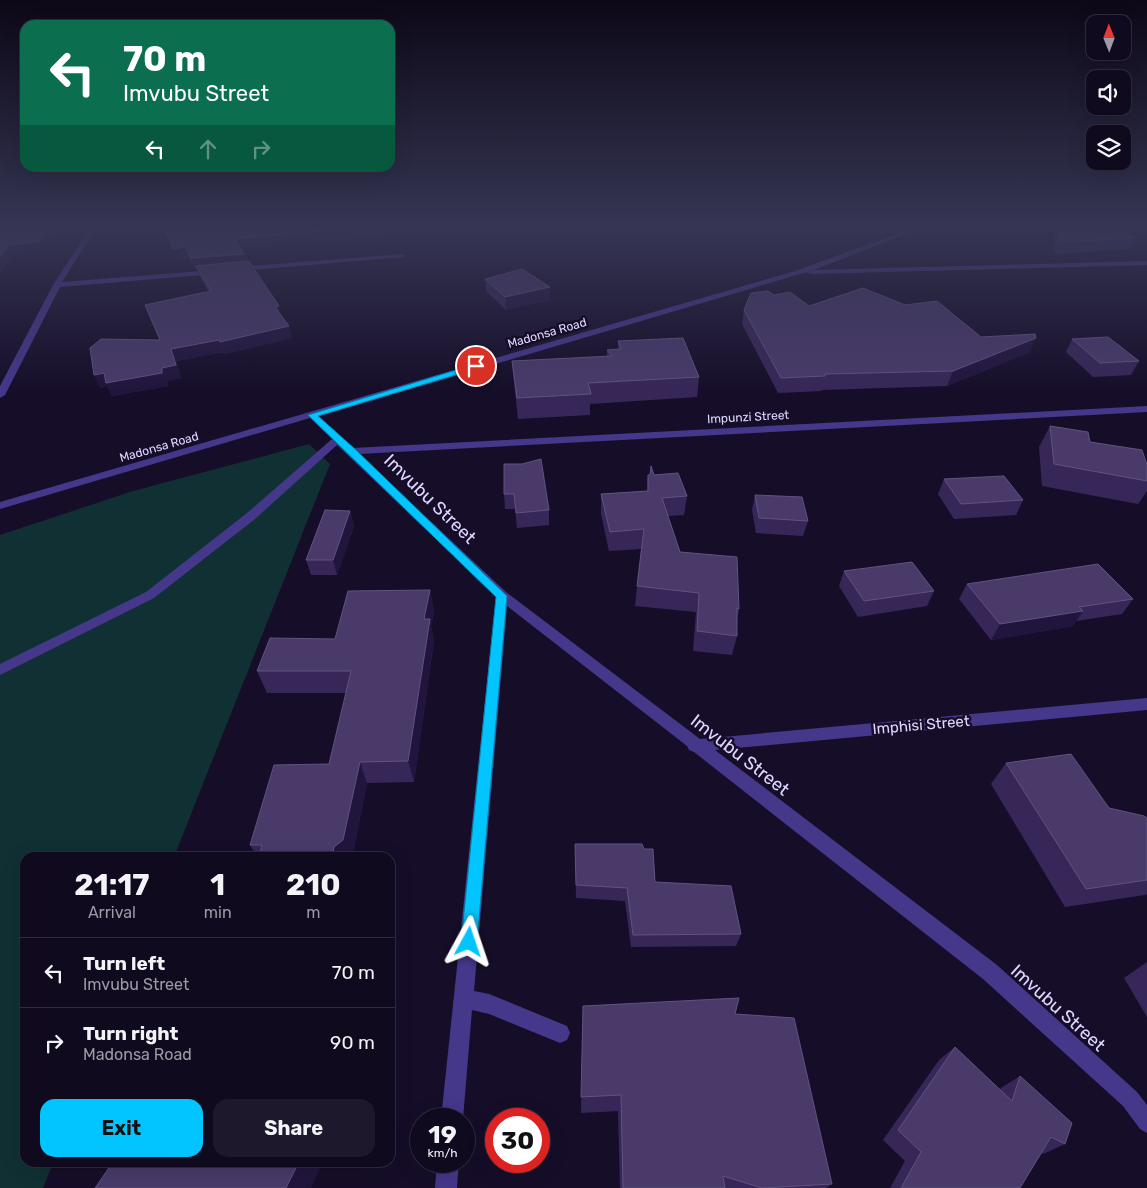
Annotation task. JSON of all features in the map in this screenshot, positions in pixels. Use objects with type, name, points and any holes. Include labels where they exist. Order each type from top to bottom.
[{"type":"street","points":[[0,395],[60,280]]},
{"type":"street","points":[[57,285],[111,280]]},
{"type":"street","name":"Madonsa Road","points":[[0,506],[772,280]]},
{"type":"street","name":"Impunzi Street","points":[[351,450],[1147,409]]},
{"type":"street","name":"Imvubu Street","points":[[312,415],[351,450],[502,596],[694,746],[990,972],[1130,1099],[1147,1122]]},
{"type":"street","points":[[0,670],[150,595],[252,516],[338,439]]},
{"type":"street","points":[[453,1108],[502,596]]},
{"type":"street","name":"Imphisi Street","points":[[694,746],[1147,704]]},
{"type":"street","points":[[464,1000],[489,1004],[560,1033]]},
{"type":"street","points":[[446,1188],[447,1173]]},
{"type":"green space","points":[[309,444],[330,464],[176,852],[20,852],[20,1167],[51,1167],[43,1188],[0,1188],[0,535],[133,491]]},
{"type":"building","points":[[205,280],[262,280],[279,306],[275,307],[289,326],[220,342],[219,340],[171,349],[176,365],[162,368],[162,373],[106,383],[104,373],[94,375],[90,348],[101,339],[160,340],[145,305],[211,291]]},
{"type":"building","points":[[487,280],[540,280],[550,287],[505,297]]},
{"type":"building","points":[[863,288],[905,305],[937,301],[981,337],[1035,334],[1036,338],[953,371],[825,374],[825,376],[781,378],[744,310],[751,293],[768,291],[774,295],[790,292],[809,306]]},
{"type":"building","points":[[1108,337],[1139,361],[1100,363],[1072,339]]},
{"type":"building","points":[[683,338],[699,377],[588,383],[591,394],[517,398],[512,361],[612,356],[607,350],[621,349],[618,341]]},
{"type":"building","points":[[1050,426],[1088,432],[1090,442],[1142,450],[1147,465],[1147,481],[1054,464]]},
{"type":"building","points":[[541,459],[549,510],[516,513],[514,494],[504,494],[504,464],[522,464]]},
{"type":"building","points":[[651,466],[654,475],[678,473],[687,496],[662,498],[680,552],[737,557],[739,609],[737,608],[737,636],[697,631],[699,593],[637,586],[644,529],[610,532],[601,494],[648,491],[648,475],[650,475]]},
{"type":"building","points":[[1004,476],[1023,500],[961,504],[944,479]]},
{"type":"building","points":[[755,495],[802,497],[808,521],[759,518]]},
{"type":"building","points":[[325,510],[350,511],[333,560],[306,560]]},
{"type":"building","points":[[912,562],[934,591],[864,601],[844,571]]},
{"type":"building","points":[[1098,564],[1133,599],[1079,607],[1083,611],[1000,624],[967,584]]},
{"type":"building","points":[[430,590],[424,619],[430,619],[408,761],[360,762],[343,840],[334,847],[333,852],[260,852],[262,845],[250,845],[274,765],[329,764],[351,671],[257,671],[270,638],[335,639],[348,591]]},
{"type":"building","points":[[1071,754],[1109,808],[1147,818],[1147,880],[1086,889],[1006,763]]},
{"type":"building","points":[[575,844],[642,844],[644,849],[653,849],[655,882],[731,886],[741,934],[633,935],[627,888],[576,885]]},
{"type":"building","points":[[739,998],[735,1014],[794,1018],[832,1184],[762,1188],[723,1176],[725,1188],[623,1188],[621,1095],[581,1097],[583,1006]]},
{"type":"building","points":[[955,1047],[1012,1101],[1020,1076],[1072,1123],[1065,1144],[1051,1137],[1020,1188],[901,1188],[921,1152],[898,1130]]},
{"type":"building","points":[[110,1167],[296,1167],[286,1188],[95,1188]]},
{"type":"route","points":[[469,942],[502,596],[351,450],[312,415],[476,366]]}]
